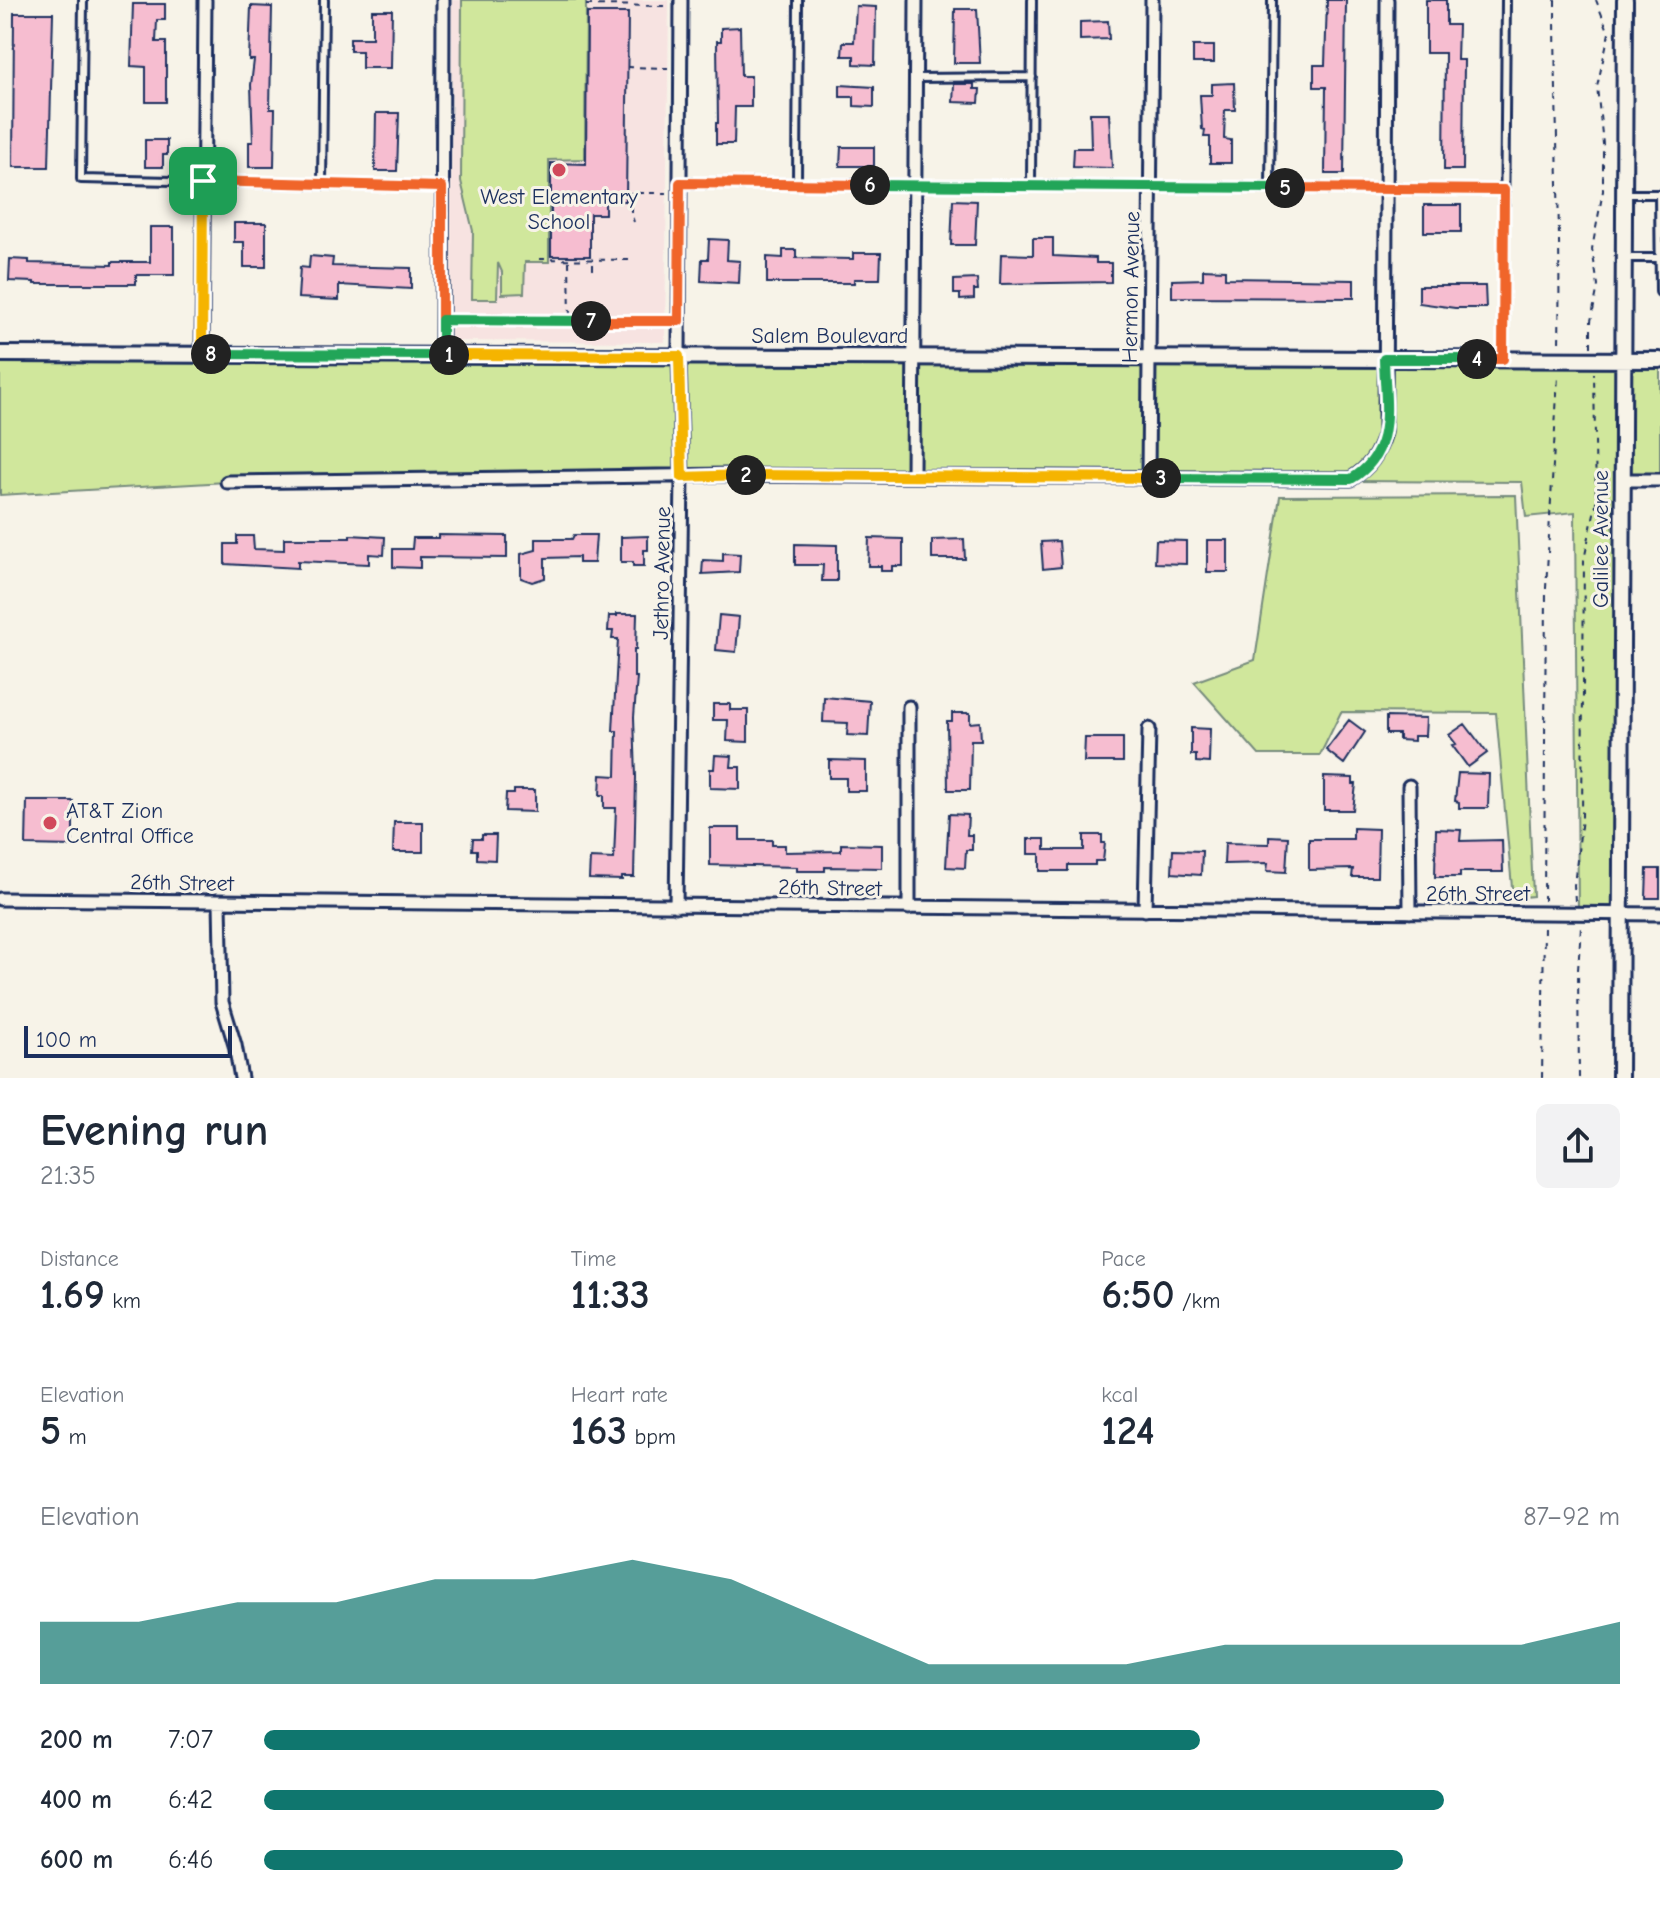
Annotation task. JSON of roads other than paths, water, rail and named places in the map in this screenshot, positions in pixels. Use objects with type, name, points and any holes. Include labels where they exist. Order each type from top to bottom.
[{"type":"street","points":[[202,354],[205,0]]},
{"type":"street","points":[[442,355],[443,0]]},
{"type":"street","points":[[913,476],[916,0]]},
{"type":"street","name":"Hermon Avenue","points":[[1148,478],[1152,0]]},
{"type":"street","points":[[227,482],[727,475],[1351,479],[1379,453],[1385,433],[1387,0]]},
{"type":"street","name":"Galilee Avenue","points":[[1620,1078],[1625,0]]},
{"type":"street","name":"Jethro Avenue","points":[[676,906],[682,477],[679,356],[681,3]]},
{"type":"street","name":"Salem Boulevard","points":[[0,354],[1660,360]]},
{"type":"street","points":[[1622,480],[1660,480]]},
{"type":"street","points":[[909,707],[909,908]]},
{"type":"street","points":[[1145,910],[1149,729]]},
{"type":"street","points":[[1409,786],[1410,912]]},
{"type":"street","name":"26th Street","points":[[0,899],[1660,914]]},
{"type":"street","points":[[220,902],[222,1002],[241,1078]]},
{"type":"lane","points":[[83,0],[81,179],[442,187]]},
{"type":"lane","points":[[322,184],[324,0]]},
{"type":"lane","points":[[797,184],[798,0]]},
{"type":"lane","points":[[1031,186],[1032,0]]},
{"type":"lane","points":[[1270,188],[1272,0]]},
{"type":"lane","points":[[1503,359],[1506,0]]},
{"type":"lane","points":[[915,78],[1032,77]]},
{"type":"lane","points":[[680,188],[797,184],[1504,190]]},
{"type":"lane","points":[[1624,194],[1660,194],[1660,292]]},
{"type":"lane","points":[[1624,258],[1658,258]]},
{"type":"place","name":"West Elementary School","points":[[559,170]]},
{"type":"place","name":"AT&T Zion Central Office","points":[[50,823]]}]
